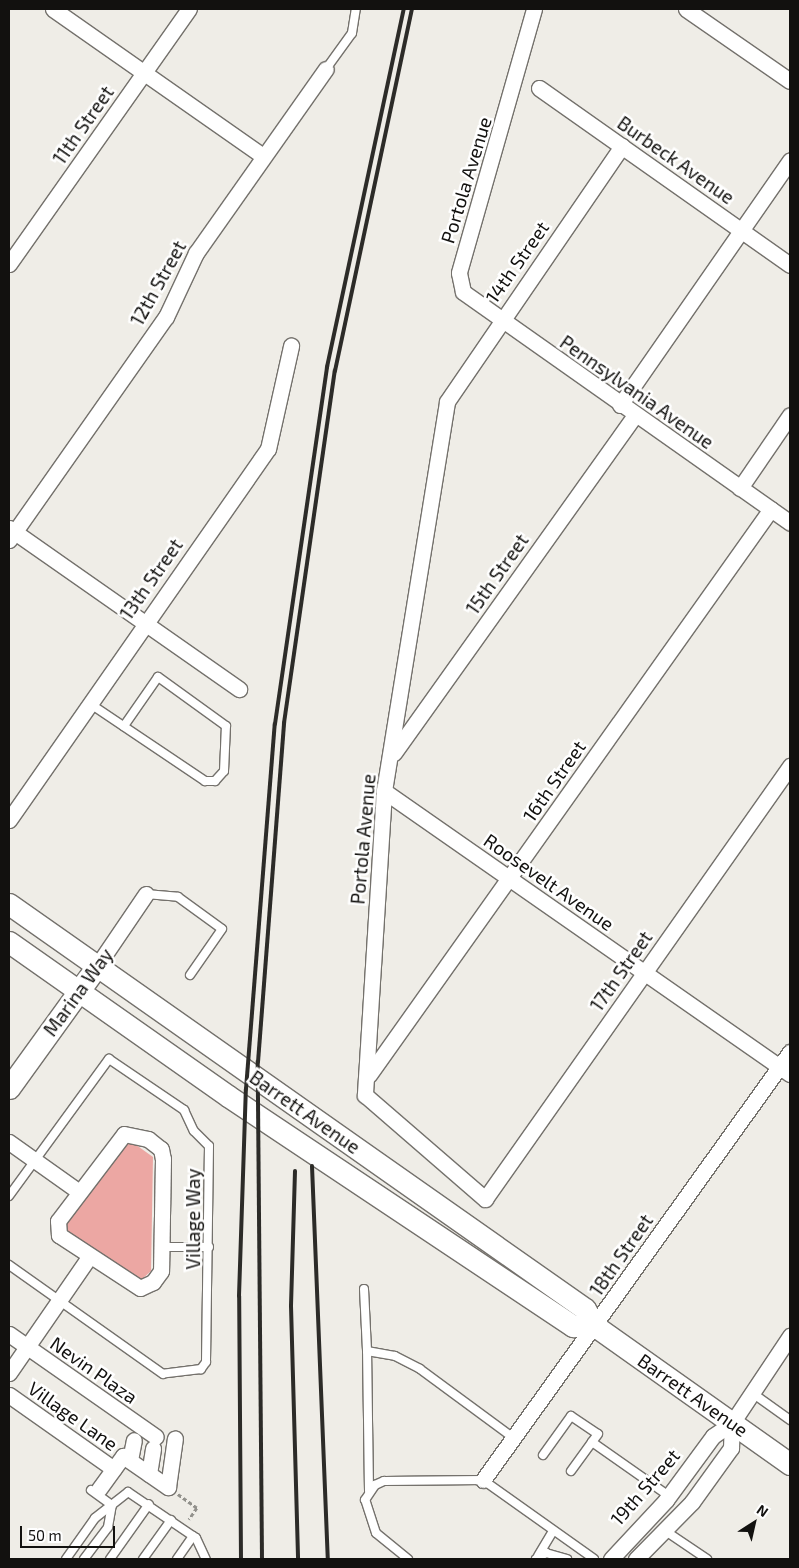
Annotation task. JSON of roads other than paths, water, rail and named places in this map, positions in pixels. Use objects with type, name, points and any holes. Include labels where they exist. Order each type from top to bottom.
[{"type":"main road","name":"Barrett Avenue","points":[[9,904],[585,1310],[595,1326],[790,1464]]},
{"type":"main road","name":"Barrett Avenue","points":[[9,942],[228,1096],[573,1326],[595,1326]]},
{"type":"main road","name":"Marina Way","points":[[9,1088],[97,966]]},
{"type":"street","points":[[53,9],[263,156]]},
{"type":"street","name":"11th Street","points":[[9,264],[189,9]]},
{"type":"street","name":"Portola Avenue","points":[[463,292],[459,273],[516,80],[534,9]]},
{"type":"street","points":[[686,9],[790,81]]},
{"type":"street","name":"12th Street","points":[[11,533],[166,317],[196,253],[326,69]]},
{"type":"street","name":"Burbeck Avenue","points":[[539,88],[790,265]]},
{"type":"street","name":"14th Street","points":[[447,402],[622,146]]},
{"type":"street","points":[[620,405],[790,160]]},
{"type":"street","name":"Pennsylvania Avenue","points":[[463,292],[500,322],[790,523]]},
{"type":"street","name":"13th Street","points":[[11,813],[268,449],[291,346]]},
{"type":"street","name":"Portola Avenue","points":[[447,402],[392,756],[384,791],[369,1075],[365,1095],[485,1199]]},
{"type":"street","name":"15th Street","points":[[392,756],[635,415]]},
{"type":"street","points":[[740,488],[790,415]]},
{"type":"street","name":"16th Street","points":[[369,1075],[771,509]]},
{"type":"street","points":[[11,533],[239,689]]},
{"type":"street","name":"17th Street","points":[[485,1199],[790,766]]},
{"type":"street","name":"Roosevelt Avenue","points":[[384,791],[785,1071]]},
{"type":"street","name":"Marina Way","points":[[97,966],[146,894]]},
{"type":"street","name":"18th Street","points":[[483,1480],[785,1071],[790,1052]]},
{"type":"street","points":[[124,1134],[148,1139],[161,1149],[163,1159],[162,1247],[161,1271],[154,1282],[140,1288],[89,1257],[59,1235],[58,1221],[78,1191],[124,1134]]},
{"type":"street","points":[[9,1142],[78,1191]]},
{"type":"street","points":[[9,1373],[89,1257]]},
{"type":"street","name":"Nevin Plaza","points":[[9,1334],[136,1434],[154,1444]]},
{"type":"street","name":"19th Street","points":[[610,1559],[669,1496],[713,1436],[732,1423],[790,1336]]},
{"type":"street","name":"Village Lane","points":[[9,1395],[114,1469]]},
{"type":"street","name":"19th Street","points":[[636,1559],[662,1528],[692,1502],[731,1448],[732,1423]]},
{"type":"street","points":[[130,1460],[136,1434]]},
{"type":"street","points":[[95,1490],[123,1456],[130,1460],[149,1474],[168,1487],[177,1438],[154,1444],[149,1474]]},
{"type":"lane","points":[[326,69],[352,33],[356,9]]},
{"type":"lane","points":[[89,703],[205,780],[215,781],[224,771],[226,726],[158,677],[124,726]]},
{"type":"lane","points":[[146,894],[178,897],[222,929],[190,976]]},
{"type":"lane","name":"Village Way","points":[[9,1196],[102,1064],[116,1061],[184,1110],[194,1132],[207,1140],[209,1349],[201,1369],[163,1374],[9,1265]]},
{"type":"lane","points":[[162,1247],[209,1246]]},
{"type":"lane","points":[[364,1289],[369,1491],[365,1500],[376,1532],[408,1559]]},
{"type":"lane","points":[[367,1351],[395,1356],[420,1369],[515,1439]]},
{"type":"lane","points":[[751,1392],[790,1420]]},
{"type":"lane","points":[[543,1455],[571,1416],[598,1434],[571,1471]]},
{"type":"lane","points":[[592,1442],[669,1496]]},
{"type":"lane","points":[[369,1491],[384,1481],[483,1480],[594,1559]]},
{"type":"lane","points":[[95,1490],[112,1505]]},
{"type":"lane","points":[[66,1559],[95,1518],[128,1492],[149,1504],[193,1536],[203,1546],[206,1559]]},
{"type":"lane","points":[[110,1559],[149,1504]]},
{"type":"lane","points":[[84,1559],[108,1527],[112,1505]]},
{"type":"lane","points":[[143,1559],[170,1520]]},
{"type":"lane","points":[[662,1528],[707,1559]]},
{"type":"lane","points":[[537,1558],[553,1531]]},
{"type":"lane","points":[[177,1559],[193,1536]]},
{"type":"lane","points":[[537,1558],[557,1554],[567,1559]]},
{"type":"railway","points":[[241,1559],[239,1296],[246,1089],[275,724],[327,367],[404,9]]},
{"type":"railway","points":[[262,1559],[258,1062],[284,723],[335,371],[412,9]]},
{"type":"railway","points":[[312,1166],[328,1559]]},
{"type":"railway","points":[[295,1171],[291,1306],[298,1559]]}]
